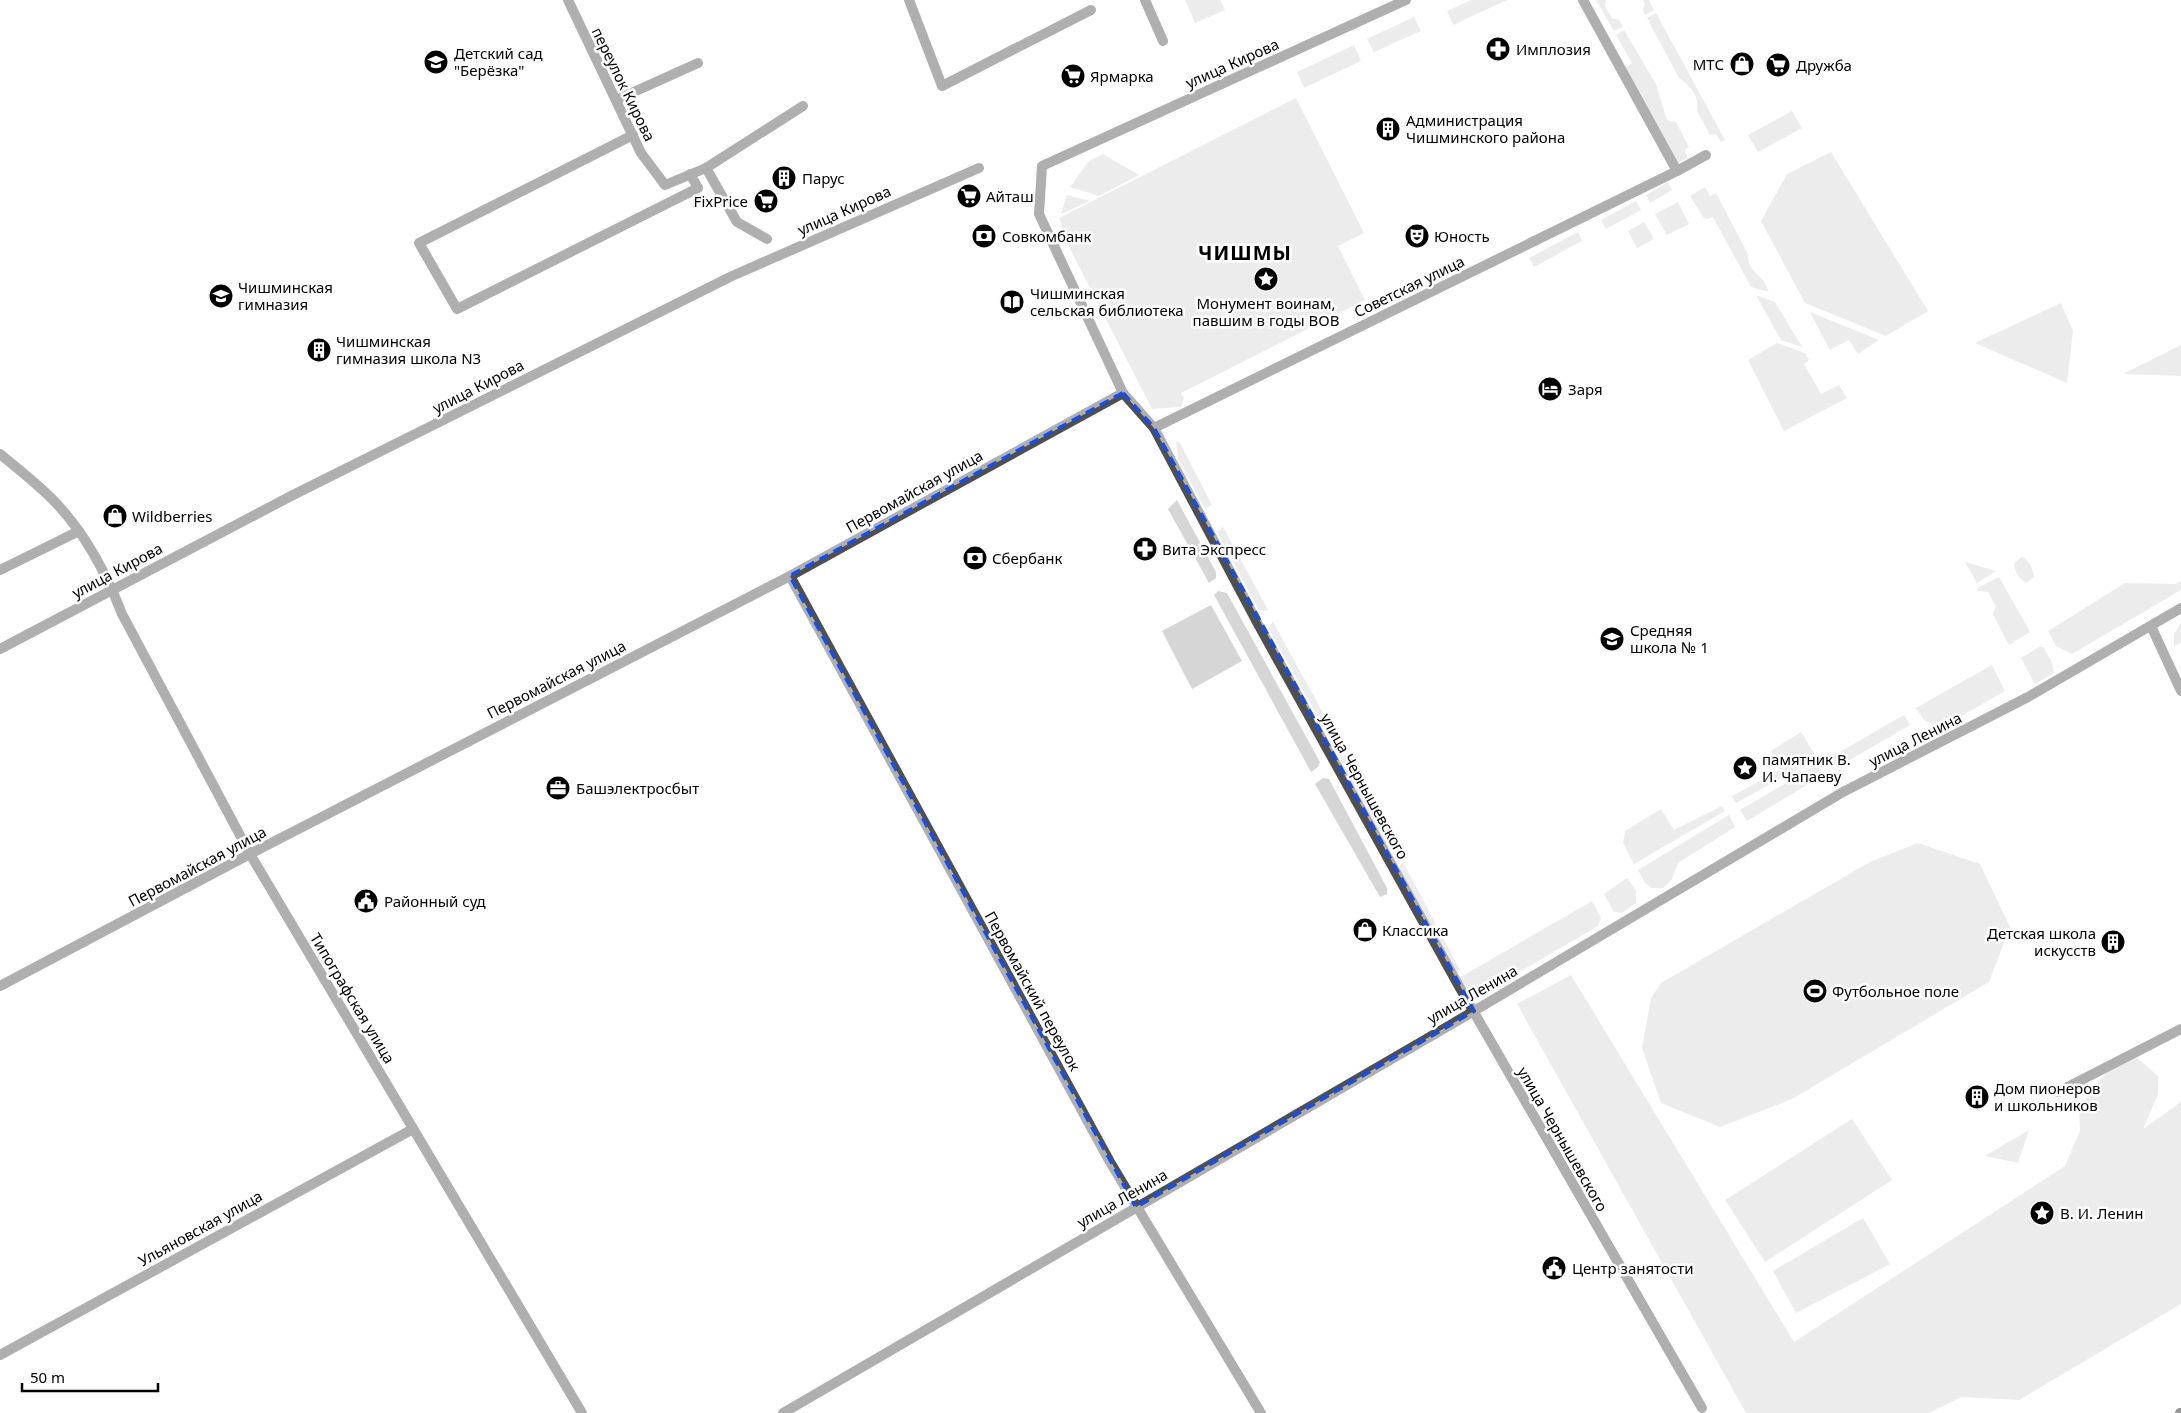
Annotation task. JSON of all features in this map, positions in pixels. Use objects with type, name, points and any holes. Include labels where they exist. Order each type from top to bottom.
[{"type":"street","name":"переулок Кирова","points":[[568,0],[641,153],[665,185],[690,174]]},
{"type":"street","points":[[909,0],[942,86],[1091,10]]},
{"type":"street","points":[[1145,0],[1163,41]]},
{"type":"street","name":"улица Кирова","points":[[1042,166],[1406,0]]},
{"type":"street","points":[[1583,0],[1677,171]]},
{"type":"street","points":[[616,100],[698,62]]},
{"type":"street","points":[[633,135],[419,243],[457,309],[698,188],[690,174],[706,168],[803,106]]},
{"type":"street","name":"Советская улица","points":[[1154,428],[1706,155]]},
{"type":"street","name":"улица Чернышевского","points":[[1042,166],[1039,214],[1123,393],[1154,428],[1258,624],[1474,1011],[1702,1408]]},
{"type":"street","points":[[706,168],[737,222],[767,239]]},
{"type":"street","name":"улица Кирова","points":[[0,648],[293,495],[732,276],[978,168]]},
{"type":"street","name":"Первомайская улица","points":[[0,986],[250,854],[790,576],[1123,393]]},
{"type":"street","name":"Типографская улица","points":[[0,454],[48,495],[79,531],[113,590],[122,614],[250,854],[582,1413]]},
{"type":"street","points":[[0,570],[79,531]]},
{"type":"street","name":"Первомайский переулок","points":[[790,576],[1110,1162],[1261,1413]]},
{"type":"street","name":"улица Ленина","points":[[783,1413],[1474,1011],[1843,792],[2028,697],[2181,608]]},
{"type":"street","points":[[2151,626],[2181,691]]},
{"type":"street","points":[[2058,1092],[2181,1029]]},
{"type":"street","name":"Ульяновская улица","points":[[0,1355],[414,1129]]},
{"type":"highlighted area","points":[[1123,393],[1154,428],[1474,1011],[1136,1207],[790,576]]},
{"type":"shaded area","points":[[1185,0],[1220,0],[1225,10],[1195,23]]},
{"type":"shaded area","points":[[1471,0],[1507,0],[1453,25],[1447,11]]},
{"type":"shaded area","points":[[1596,0],[1606,0],[1605,6],[1612,18],[1619,20],[1623,27],[1614,31]]},
{"type":"shaded area","points":[[1643,0],[1649,0],[1654,10],[1645,15],[1643,10],[1645,4]]},
{"type":"shaded area","points":[[1656,13],[1725,140],[1721,142],[1716,134],[1710,135],[1697,111],[1696,96],[1687,84],[1679,78],[1647,18]]},
{"type":"shaded area","points":[[1414,17],[1421,31],[1374,52],[1367,39]]},
{"type":"shaded area","points":[[1624,30],[1656,84],[1667,120],[1676,122],[1689,147],[1685,150],[1688,158],[1674,165],[1626,77],[1626,68],[1632,63],[1616,35]]},
{"type":"shaded area","points":[[1354,45],[1361,61],[1304,88],[1297,72]]},
{"type":"shaded area","points":[[1296,98],[1364,233],[1338,246],[1365,300],[1181,393],[1184,398],[1181,407],[1152,409],[1068,245],[1059,218]]},
{"type":"shaded area","points":[[1792,111],[1802,128],[1758,152],[1748,135]]},
{"type":"shaded area","points":[[1831,152],[1928,311],[1886,336],[1805,303],[1761,221],[1787,174]]},
{"type":"shaded area","points":[[1103,154],[1139,175],[1099,196],[1070,187],[1089,161]]},
{"type":"shaded area","points":[[1668,182],[1672,190],[1650,203],[1646,195]]},
{"type":"shaded area","points":[[1705,187],[1710,196],[1716,193],[1748,254],[1750,265],[1764,281],[1769,292],[1751,287],[1713,217],[1707,219],[1703,217],[1690,196]]},
{"type":"shaded area","points":[[1067,195],[1090,201],[1061,214]]},
{"type":"shaded area","points":[[1636,201],[1641,210],[1606,229],[1601,220]]},
{"type":"shaded area","points":[[1678,202],[1689,224],[1667,235],[1655,214]]},
{"type":"shaded area","points":[[1644,222],[1654,239],[1637,248],[1628,231]]},
{"type":"shaded area","points":[[1578,232],[1582,241],[1534,267],[1529,258]]},
{"type":"shaded area","points":[[1756,295],[1775,302],[1802,347],[1781,340]]},
{"type":"shaded area","points":[[2061,303],[2073,331],[2067,383],[1975,343]]},
{"type":"shaded area","points":[[1810,312],[1879,340],[1858,354],[1849,340],[1830,350]]},
{"type":"shaded area","points":[[1777,343],[1805,353],[1809,360],[1804,364],[1821,394],[1839,385],[1847,398],[1784,431],[1748,360]]},
{"type":"shaded area","points":[[2181,345],[2181,376],[2123,374]]},
{"type":"shaded area","points":[[1176,441],[1180,443],[1212,505],[1205,509],[1178,459]]},
{"type":"shaded area","points":[[1177,500],[1216,572],[1216,578],[1209,583],[1168,509]]},
{"type":"shaded area","points":[[1223,527],[1268,610],[1259,610],[1217,532]]},
{"type":"shaded area","points":[[2022,557],[2031,566],[2034,577],[2026,583],[2019,577],[2014,566],[2014,563]]},
{"type":"shaded area","points":[[1965,562],[1996,571],[1977,583]]},
{"type":"shaded area","points":[[1999,577],[2030,632],[2009,645],[1993,614],[1996,606],[1988,592],[1978,591],[1977,588]]},
{"type":"shaded area","points":[[2181,581],[2181,590],[2072,654],[2056,646],[2048,631],[2125,583],[2176,584]]},
{"type":"shaded area","points":[[1218,591],[1227,593],[1320,762],[1318,767],[1311,772],[1214,595]]},
{"type":"shaded area","points":[[1211,605],[1242,661],[1192,689],[1162,631]]},
{"type":"shaded area","points":[[1273,622],[1339,742],[1332,743],[1268,628]]},
{"type":"shaded area","points":[[2181,622],[2181,643],[2174,646],[2174,634]]},
{"type":"shaded area","points":[[2039,647],[2043,647],[2051,660],[2054,673],[2035,684],[2021,658]]},
{"type":"shaded area","points":[[1992,665],[2005,691],[1940,728],[1924,720],[1916,708]]},
{"type":"shaded area","points":[[1904,715],[1910,725],[1843,764],[1834,763],[1831,757]]},
{"type":"shaded area","points":[[1801,732],[1817,758],[1736,803],[1732,796],[1780,770],[1771,751]]},
{"type":"shaded area","points":[[1346,754],[1395,848],[1391,850],[1386,848],[1341,762],[1341,758]]},
{"type":"shaded area","points":[[1820,763],[1819,774],[1815,780],[1747,821],[1740,810]]},
{"type":"shaded area","points":[[1323,778],[1329,779],[1387,888],[1387,894],[1380,897],[1315,784]]},
{"type":"shaded area","points":[[1722,806],[1725,811],[1634,864],[1623,843],[1625,831],[1661,809],[1674,830]]},
{"type":"shaded area","points":[[1729,815],[1735,827],[1678,863],[1672,879],[1663,888],[1652,888],[1645,883],[1638,870]]},
{"type":"shaded area","name":"Футбольное поле","points":[[1918,843],[1980,864],[2010,927],[1989,982],[1792,1099],[1720,1127],[1661,1103],[1642,1048],[1651,998],[1661,983],[1870,862]]},
{"type":"shaded area","points":[[1403,862],[1460,970],[1454,972],[1398,869]]},
{"type":"shaded area","points":[[1627,878],[1636,891],[1636,903],[1622,913],[1614,912],[1604,894]]},
{"type":"shaded area","points":[[1592,901],[1601,918],[1598,926],[1480,995],[1470,993],[1459,978]]},
{"type":"shaded area","points":[[1571,975],[1794,1342],[2065,1166],[2080,1131],[2079,1110],[2091,1090],[2110,1069],[2136,1057],[2158,1076],[2158,1094],[2143,1129],[2181,1102],[2181,1304],[2019,1400],[1961,1397],[1929,1413],[1746,1413],[1517,1004]]},
{"type":"shaded area","points":[[1852,1119],[1892,1180],[1765,1262],[1725,1200]]},
{"type":"shaded area","points":[[2029,1130],[2018,1163],[1985,1156]]},
{"type":"shaded area","points":[[1863,1218],[1890,1264],[1796,1313],[1773,1271]]},
{"type":"place","name":"Имплозия","points":[[1498,49]]},
{"type":"place","name":"Детский сад \"Берёзка\"","points":[[436,62]]},
{"type":"place","name":"МТС","points":[[1742,64]]},
{"type":"place","name":"Дружба","points":[[1778,65]]},
{"type":"place","name":"Ярмарка","points":[[1073,76]]},
{"type":"place","name":"Администрация Чишминского района","points":[[1388,129]]},
{"type":"place","name":"Парус","points":[[784,178]]},
{"type":"place","name":"Айташ","points":[[969,196]]},
{"type":"place","name":"FixPrice","points":[[766,201]]},
{"type":"place","name":"Совкомбанк","points":[[984,236]]},
{"type":"place","name":"Юность","points":[[1417,236]]},
{"type":"place","name":"Монумент воинам, павшим в годы ВОВ","points":[[1266,279]]},
{"type":"place","name":"Чишминская гимназия","points":[[221,296]]},
{"type":"place","name":"Чишминская сельская библиотека","points":[[1012,302]]},
{"type":"place","name":"Чишминская гимназия школа N3","points":[[319,350]]},
{"type":"place","name":"Заря","points":[[1550,389]]},
{"type":"place","name":"Wildberries","points":[[115,516]]},
{"type":"place","name":"Вита Экспресс","points":[[1145,549]]},
{"type":"place","name":"Сбербанк","points":[[975,558]]},
{"type":"place","name":"Средняя школа № 1","points":[[1612,639]]},
{"type":"place","name":"памятник В. И. Чапаеву","points":[[1745,768]]},
{"type":"place","name":"Башэлектросбыт","points":[[558,788]]},
{"type":"place","name":"Районный суд","points":[[366,901]]},
{"type":"place","name":"Классика","points":[[1365,930]]},
{"type":"place","name":"Детская школа искусств","points":[[2113,942]]},
{"type":"place","name":"Футбольное поле","points":[[1815,991]]},
{"type":"place","name":"Дом пионеров и школьников","points":[[1977,1097]]},
{"type":"place","name":"В. И. Ленин","points":[[2042,1213]]},
{"type":"place","name":"Центр занятости","points":[[1554,1268]]},
{"type":"district","name":"ЧИШМЫ","points":[[1245,252]]}]
